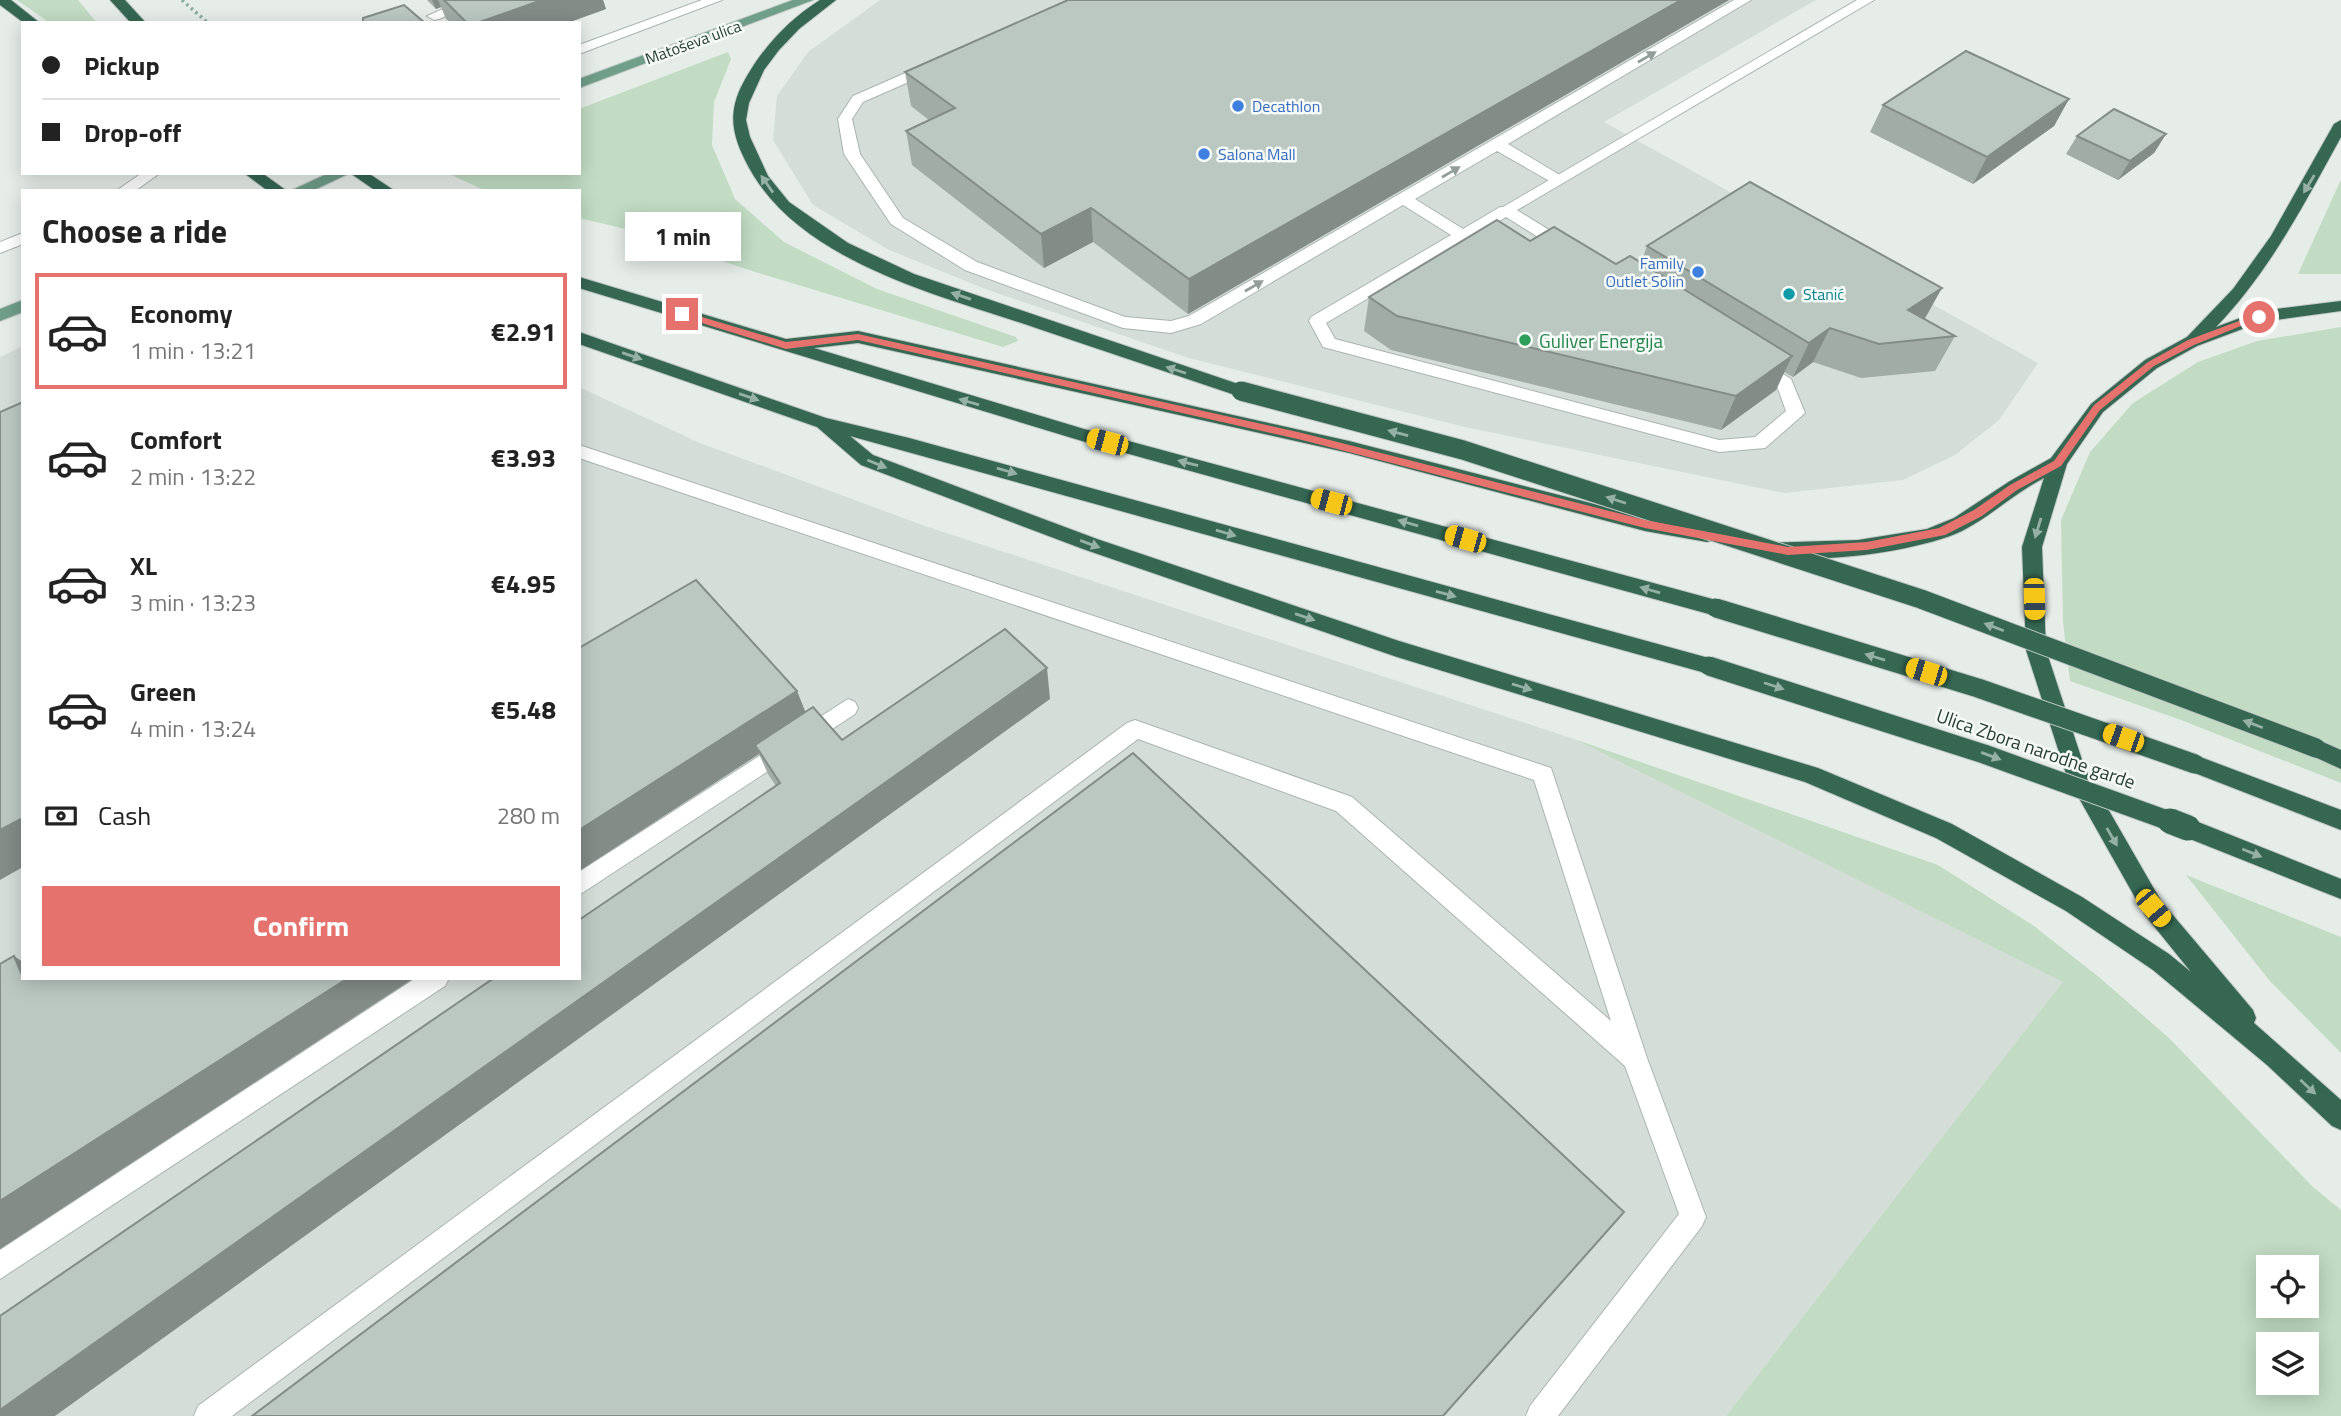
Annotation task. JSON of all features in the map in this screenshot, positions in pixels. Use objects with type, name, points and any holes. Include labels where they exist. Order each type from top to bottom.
[{"type":"highway","points":[[2,0],[30,21]]},
{"type":"highway","points":[[117,0],[137,21]]},
{"type":"highway","points":[[829,0],[782,36],[758,68],[740,101],[738,131],[755,166],[781,204],[826,237],[873,262],[954,294],[1241,391],[1463,450],[1921,599],[2316,748],[2341,760]]},
{"type":"highway","points":[[2191,342],[2239,293],[2278,237],[2341,124]]},
{"type":"highway","points":[[254,175],[276,189]]},
{"type":"highway","points":[[360,175],[384,189]]},
{"type":"highway","name":"Ulica Zbora narodne garde","points":[[581,283],[1082,435],[1716,608],[1978,688],[2195,764],[2341,820]]},
{"type":"highway","points":[[2276,1057],[2153,908],[2075,771],[2036,650],[2032,547],[2058,463],[2097,408],[2151,364],[2191,342],[2259,317],[2341,306]]},
{"type":"highway","points":[[786,345],[858,337],[1297,435],[1645,524],[1788,551],[1867,546],[1942,532],[2058,463]]},
{"type":"highway","name":"Ulica Zbora narodne garde","points":[[581,339],[823,423],[923,447],[1709,666],[1984,754],[2188,828],[2341,890]]},
{"type":"highway","points":[[823,423],[867,460],[1090,544],[1397,649],[1811,774],[1944,831],[2074,904],[2161,962],[2276,1057],[2341,1117]]},
{"type":"main road","name":"Matoševa ulica","points":[[581,83],[806,0]]},
{"type":"main road","points":[[304,189],[338,175]]},
{"type":"main road","points":[[0,315],[21,305]]},
{"type":"street","points":[[434,16],[475,0]]},
{"type":"street","name":"Matoševa ulica","points":[[581,49],[715,0]]},
{"type":"street","points":[[946,61],[858,99],[845,119],[852,154],[897,221],[971,266],[1123,323],[1171,327],[1195,320],[1744,0]]},
{"type":"street","points":[[1506,210],[1785,383],[1796,413],[1759,443],[1719,446],[1329,343],[1317,321],[1860,1]]},
{"type":"street","points":[[1497,145],[1558,180]]},
{"type":"street","points":[[127,189],[150,175]]},
{"type":"street","points":[[1404,199],[1462,235]]},
{"type":"street","points":[[0,248],[21,239]]},
{"type":"street","points":[[581,452],[1543,774],[1634,1058],[1693,1217],[1540,1416]]},
{"type":"street","points":[[581,884],[848,708]]},
{"type":"street","points":[[208,1416],[1135,729],[1343,804],[1634,1058]]},
{"type":"street","points":[[0,1266],[434,980]]},
{"type":"path","points":[[182,0],[206,21]]},
{"type":"shaded area","points":[[880,0],[1816,0],[1604,122],[2038,363],[1999,420],[1955,455],[1903,480],[1784,493],[1465,427],[1189,358],[988,290],[889,250],[813,205],[773,140],[777,96],[808,52]]},
{"type":"shaded area","points":[[21,347],[21,980],[581,980],[581,388],[700,443],[925,526],[1574,739],[2064,982],[1726,1416],[0,1416],[0,357]]},
{"type":"green space","points":[[17,0],[78,0],[95,21],[47,21]]},
{"type":"green space","points":[[728,52],[731,59],[714,102],[712,145],[735,199],[784,242],[877,289],[1016,337],[1018,341],[1003,347],[755,272],[634,231],[581,218],[581,189],[482,189],[451,175],[581,175],[581,108]]},
{"type":"green space","points":[[2341,180],[2341,274],[2298,274],[2339,184]]},
{"type":"green space","points":[[2341,327],[2341,783],[2181,720],[2070,681],[2063,622],[2061,520],[2090,452],[2133,403],[2198,362],[2257,341]]},
{"type":"green space","points":[[1574,739],[1938,865],[2034,926],[2100,978],[2169,1038],[2313,1187],[2341,1210],[2341,1416],[1726,1416],[2063,982]]},
{"type":"green space","points":[[2186,875],[2341,937],[2341,1053],[2269,980]]},
{"type":"building","points":[[444,0],[542,0],[483,21],[465,21]]},
{"type":"building","name":"Salona Mall","points":[[1068,0],[1681,0],[1189,279],[1091,208],[1041,234],[906,131],[955,108],[905,72]]},
{"type":"building","points":[[404,5],[423,21],[363,21],[363,18]]},
{"type":"building","points":[[1966,51],[2069,99],[1987,157],[1883,105]]},
{"type":"building","points":[[2114,109],[2166,134],[2130,161],[2077,136]]},
{"type":"building","points":[[1750,182],[1942,288],[1908,310],[1955,336],[1879,344],[1830,328],[1809,343],[1647,246]]},
{"type":"building","points":[[1497,220],[1530,241],[1554,227],[1616,264],[1630,256],[1792,356],[1736,396],[1397,316],[1369,297]]},
{"type":"building","points":[[21,403],[21,819],[0,830],[0,412]]},
{"type":"building","points":[[696,580],[797,691],[581,829],[581,647]]},
{"type":"building","points":[[1005,629],[1047,668],[0,1410],[0,1316],[491,980],[581,980],[581,919],[780,783],[755,745],[813,707],[842,740]]},
{"type":"building","points":[[1133,753],[1624,1212],[1443,1416],[252,1416]]},
{"type":"building","points":[[14,956],[21,980],[345,980],[0,1201],[0,964]]},
{"type":"place","name":"Decathlon","points":[[1238,106]]},
{"type":"place","name":"Salona Mall","points":[[1204,154]]},
{"type":"place","name":"Family Outlet Solin","points":[[1698,272]]},
{"type":"place","name":"Stanić","points":[[1789,294]]},
{"type":"place","name":"Guliver Energija","points":[[1525,340]]},
{"type":"route","points":[[682,314],[786,345],[858,337],[1302,436],[1645,524],[1788,551],[1867,546],[1942,532],[2058,463],[2097,408],[2151,364],[2191,342],[2259,317]]}]
